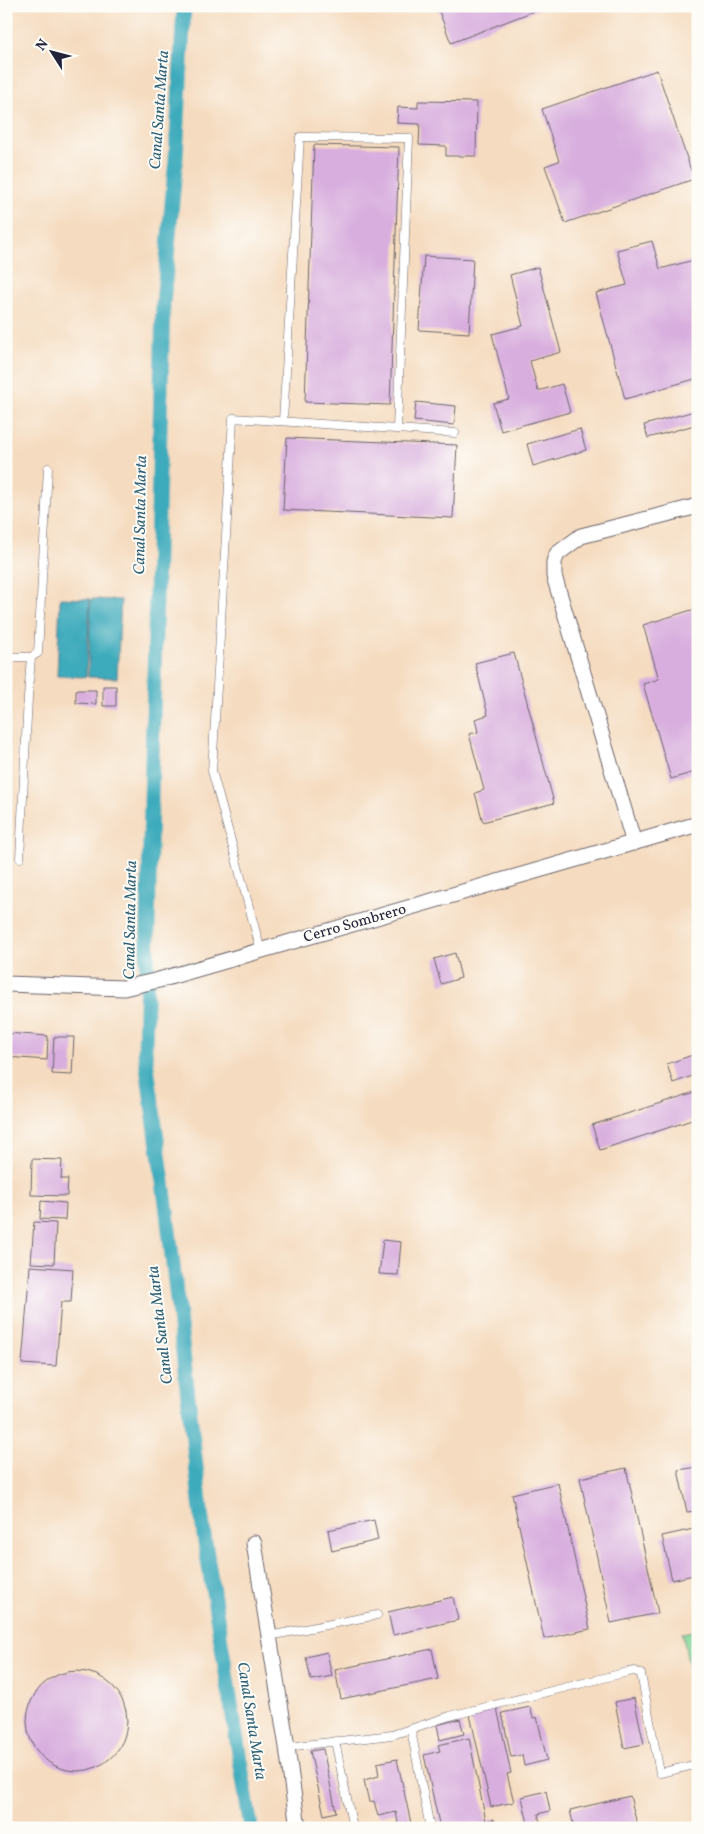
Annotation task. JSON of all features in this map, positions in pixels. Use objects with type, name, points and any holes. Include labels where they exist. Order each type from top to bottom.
[{"type":"street","points":[[634,843],[554,576],[554,562],[557,554],[581,536],[698,506]]},
{"type":"street","name":"Cerro Sombrero","points":[[6,984],[124,988],[261,951],[698,824]]},
{"type":"street","points":[[254,1543],[298,1828]]},
{"type":"lane","points":[[283,421],[300,137],[408,138],[397,429]]},
{"type":"lane","points":[[261,951],[212,771],[233,418],[455,433]]},
{"type":"lane","points":[[6,656],[31,657],[38,653],[48,468]]},
{"type":"lane","points":[[20,858],[31,657]]},
{"type":"lane","points":[[269,1636],[377,1615]]},
{"type":"lane","points":[[287,1747],[377,1737],[411,1730],[450,1716],[635,1671],[641,1674],[660,1772],[698,1764]]},
{"type":"lane","points":[[411,1730],[430,1828]]},
{"type":"lane","points":[[335,1741],[354,1828]]},
{"type":"green space","points":[[698,1630],[698,1664],[689,1666],[682,1633]]},
{"type":"water","points":[[60,598],[90,599],[86,677],[57,676]]},
{"type":"water","points":[[91,599],[121,600],[117,678],[88,677]]},
{"type":"building","points":[[437,6],[547,6],[451,43]]},
{"type":"building","points":[[657,70],[694,179],[565,223],[545,166],[559,161],[542,109]]},
{"type":"building","points":[[418,101],[477,102],[476,156],[446,156],[446,146],[419,145],[420,124],[397,123],[398,107],[418,108]]},
{"type":"building","points":[[314,145],[399,147],[390,405],[305,402]]},
{"type":"building","points":[[652,241],[660,269],[694,260],[698,275],[698,378],[625,399],[596,293],[627,285],[617,250]]},
{"type":"building","points":[[424,256],[473,259],[469,333],[419,330]]},
{"type":"building","points":[[538,267],[561,352],[530,361],[538,391],[562,384],[570,412],[501,431],[493,403],[509,399],[492,334],[523,326],[510,275]]},
{"type":"building","points":[[416,402],[456,406],[454,425],[414,421]]},
{"type":"building","points":[[698,410],[698,424],[648,438],[644,425]]},
{"type":"building","points":[[580,429],[586,450],[533,466],[527,444]]},
{"type":"building","points":[[287,438],[457,445],[453,518],[283,510]]},
{"type":"building","points":[[698,608],[698,771],[671,779],[643,684],[659,679],[643,625]]},
{"type":"building","points":[[514,653],[554,803],[483,822],[475,793],[484,790],[469,734],[478,732],[475,719],[488,715],[475,663]]},
{"type":"building","points":[[103,686],[116,686],[116,706],[103,706]]},
{"type":"building","points":[[76,690],[96,690],[96,704],[76,703]]},
{"type":"building","points":[[455,953],[461,978],[441,984],[434,959]]},
{"type":"building","points":[[6,1033],[48,1036],[47,1060],[6,1057]]},
{"type":"building","points":[[54,1037],[74,1037],[72,1075],[52,1074]]},
{"type":"building","points":[[698,1053],[698,1074],[673,1083],[667,1064]]},
{"type":"building","points":[[698,1091],[698,1118],[600,1150],[592,1125]]},
{"type":"building","points":[[32,1159],[62,1160],[61,1179],[68,1179],[67,1196],[31,1195]]},
{"type":"building","points":[[41,1201],[66,1203],[65,1220],[40,1219]]},
{"type":"building","points":[[34,1222],[56,1223],[54,1264],[31,1263]]},
{"type":"building","points":[[383,1240],[401,1242],[398,1275],[379,1274]]},
{"type":"building","points":[[30,1266],[73,1269],[71,1302],[61,1302],[56,1366],[22,1364]]},
{"type":"building","points":[[698,1467],[698,1516],[696,1517],[695,1511],[687,1512],[678,1470]]},
{"type":"building","points":[[626,1468],[658,1613],[611,1623],[580,1478]]},
{"type":"building","points":[[558,1483],[590,1629],[544,1639],[512,1494]]},
{"type":"building","points":[[374,1520],[378,1540],[332,1551],[328,1530]]},
{"type":"building","points":[[698,1528],[698,1574],[672,1580],[662,1536]]},
{"type":"building","points":[[453,1597],[458,1620],[393,1635],[388,1612]]},
{"type":"building","points":[[432,1649],[438,1679],[341,1699],[335,1670]]},
{"type":"building","points":[[327,1652],[332,1676],[311,1680],[306,1657]]},
{"type":"building","points":[[77,1671],[96,1675],[112,1686],[123,1702],[127,1721],[123,1740],[112,1756],[96,1767],[77,1771],[58,1767],[42,1756],[31,1740],[27,1721],[31,1702],[42,1686],[58,1675]]},
{"type":"building","points":[[634,1698],[644,1744],[624,1748],[615,1702]]},
{"type":"building","points":[[530,1707],[533,1718],[537,1717],[547,1760],[524,1766],[522,1755],[511,1757],[502,1713]]},
{"type":"building","points":[[497,1708],[511,1773],[507,1774],[514,1802],[491,1807],[470,1715]]},
{"type":"building","points":[[460,1719],[464,1734],[440,1740],[437,1725]]},
{"type":"building","points":[[469,1738],[486,1821],[494,1819],[496,1828],[440,1828],[424,1755],[440,1751],[438,1745]]},
{"type":"building","points":[[323,1749],[336,1812],[324,1815],[310,1751]]},
{"type":"building","points":[[397,1759],[412,1828],[399,1828],[396,1812],[378,1816],[374,1801],[369,1802],[364,1780],[379,1776],[377,1763]]},
{"type":"building","points":[[546,1791],[550,1811],[538,1814],[540,1822],[528,1824],[522,1797]]},
{"type":"building","points":[[630,1796],[638,1828],[574,1828],[570,1810]]},
{"type":"waterway","name":"Canal Santa Marta","points":[[184,6],[176,158],[163,304],[145,1052],[166,1204],[204,1536],[251,1828]]}]
